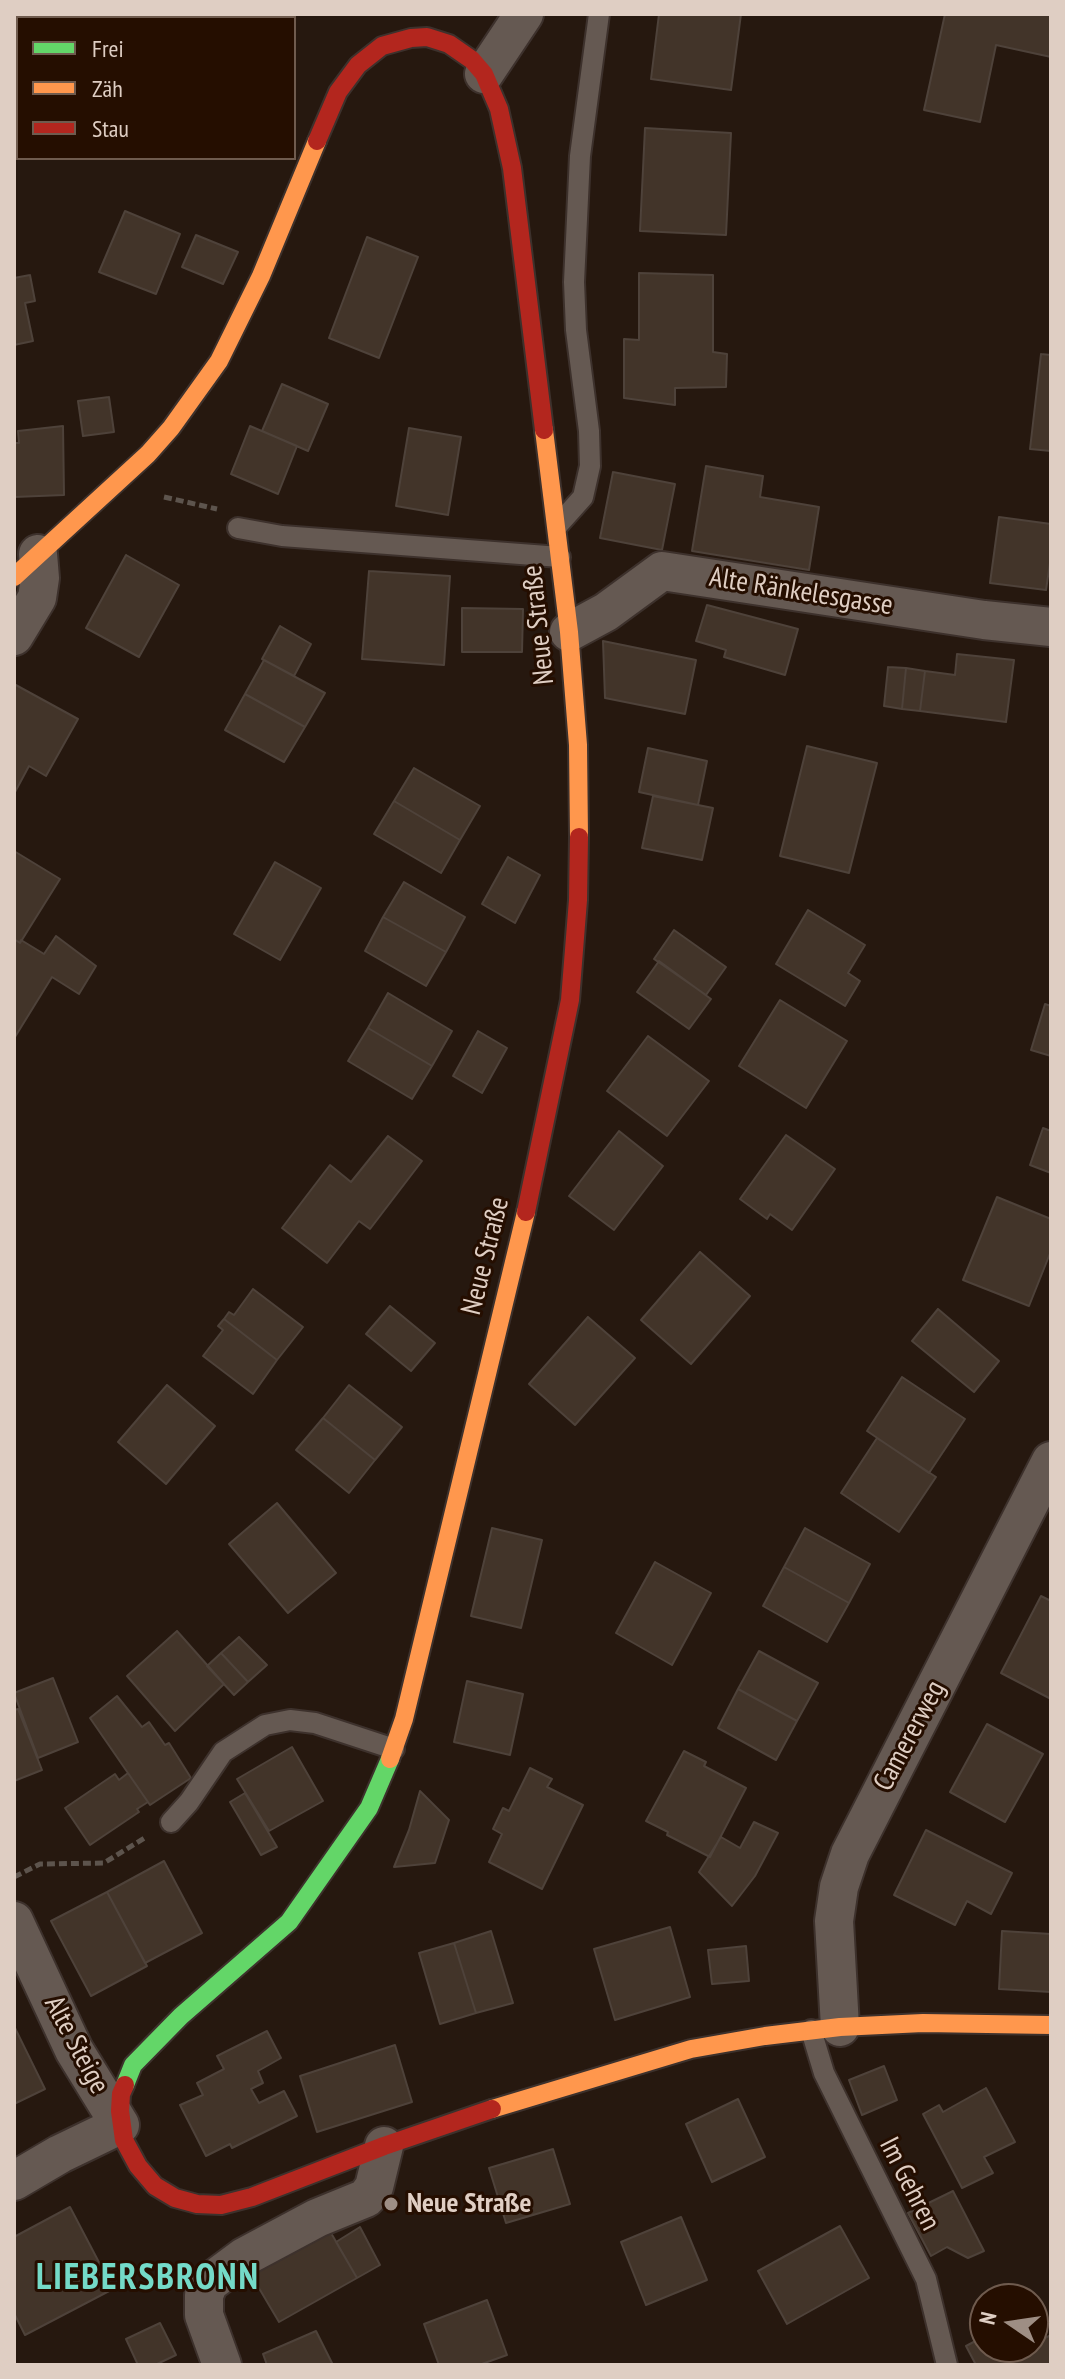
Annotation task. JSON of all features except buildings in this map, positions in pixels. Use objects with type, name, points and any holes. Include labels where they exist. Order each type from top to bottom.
[{"type":"street","points":[[484,74],[524,14]]},
{"type":"street","name":"Neue Straße","points":[[26,566],[117,484],[171,428],[219,361],[261,276],[333,100],[358,65],[382,46],[427,37],[449,44],[472,60],[484,74],[499,109],[512,168],[569,632],[579,789],[578,900],[570,1000],[532,1189],[394,1749],[369,1808],[303,1907],[268,1942],[171,2025],[133,2065],[121,2094],[120,2125],[130,2154],[155,2186],[175,2198],[208,2205],[244,2200],[384,2146],[504,2105],[702,2047],[825,2029],[923,2023],[1051,2025]]},
{"type":"street","points":[[14,636],[37,598],[40,578],[26,566]]},
{"type":"street","name":"Alte Ränkelesgasse","points":[[569,632],[606,612],[662,571],[955,616],[1051,627]]},
{"type":"street","name":"Camererweg","points":[[825,2029],[834,1921],[839,1887],[847,1862],[1051,1461]]},
{"type":"street","name":"Alte Steige","points":[[14,1921],[74,2050],[120,2125]]},
{"type":"street","points":[[14,2181],[120,2125]]},
{"type":"street","points":[[222,2365],[203,2308],[209,2283],[244,2257],[317,2218],[366,2198],[374,2187],[384,2146]]},
{"type":"lane","points":[[556,526],[583,497],[590,466],[574,282],[580,156],[599,14]]},
{"type":"lane","points":[[238,528],[320,539],[560,557]]},
{"type":"lane","points":[[171,1822],[189,1802],[223,1752],[265,1725],[290,1720],[315,1723],[394,1749]]},
{"type":"lane","name":"Im Gehren","points":[[825,2029],[824,2073],[926,2279],[947,2365]]},
{"type":"path","points":[[117,484],[233,513],[238,528]]},
{"type":"path","points":[[14,1877],[40,1864],[89,1866],[104,1863],[171,1822]]},
{"type":"traffic: fast","points":[[125,2085],[133,2065],[181,2016],[289,1922],[369,1808],[390,1759]]},
{"type":"traffic: slow","points":[[14,577],[148,454],[171,428],[219,361],[261,276],[317,141]]},
{"type":"traffic: slow","points":[[544,430],[569,632],[578,745],[579,837]]},
{"type":"traffic: slow","points":[[390,1759],[404,1719],[526,1212]]},
{"type":"traffic: slow","points":[[492,2109],[691,2049],[765,2036],[840,2027],[923,2023],[1051,2025]]},
{"type":"traffic: jam","points":[[317,141],[338,92],[358,65],[382,46],[427,37],[449,44],[472,60],[484,74],[499,109],[512,168],[544,430]]},
{"type":"traffic: jam","points":[[526,1212],[570,1000],[578,900],[579,837]]},
{"type":"traffic: jam","points":[[125,2085],[120,2111],[124,2140],[138,2166],[155,2186],[175,2198],[197,2204],[221,2205],[252,2197],[384,2146],[492,2109]]},
{"type":"place","name":"Neue Straße","points":[[391,2204]]},
{"type":"district","name":"LIEBERSBRONN","points":[[148,2279]]}]
